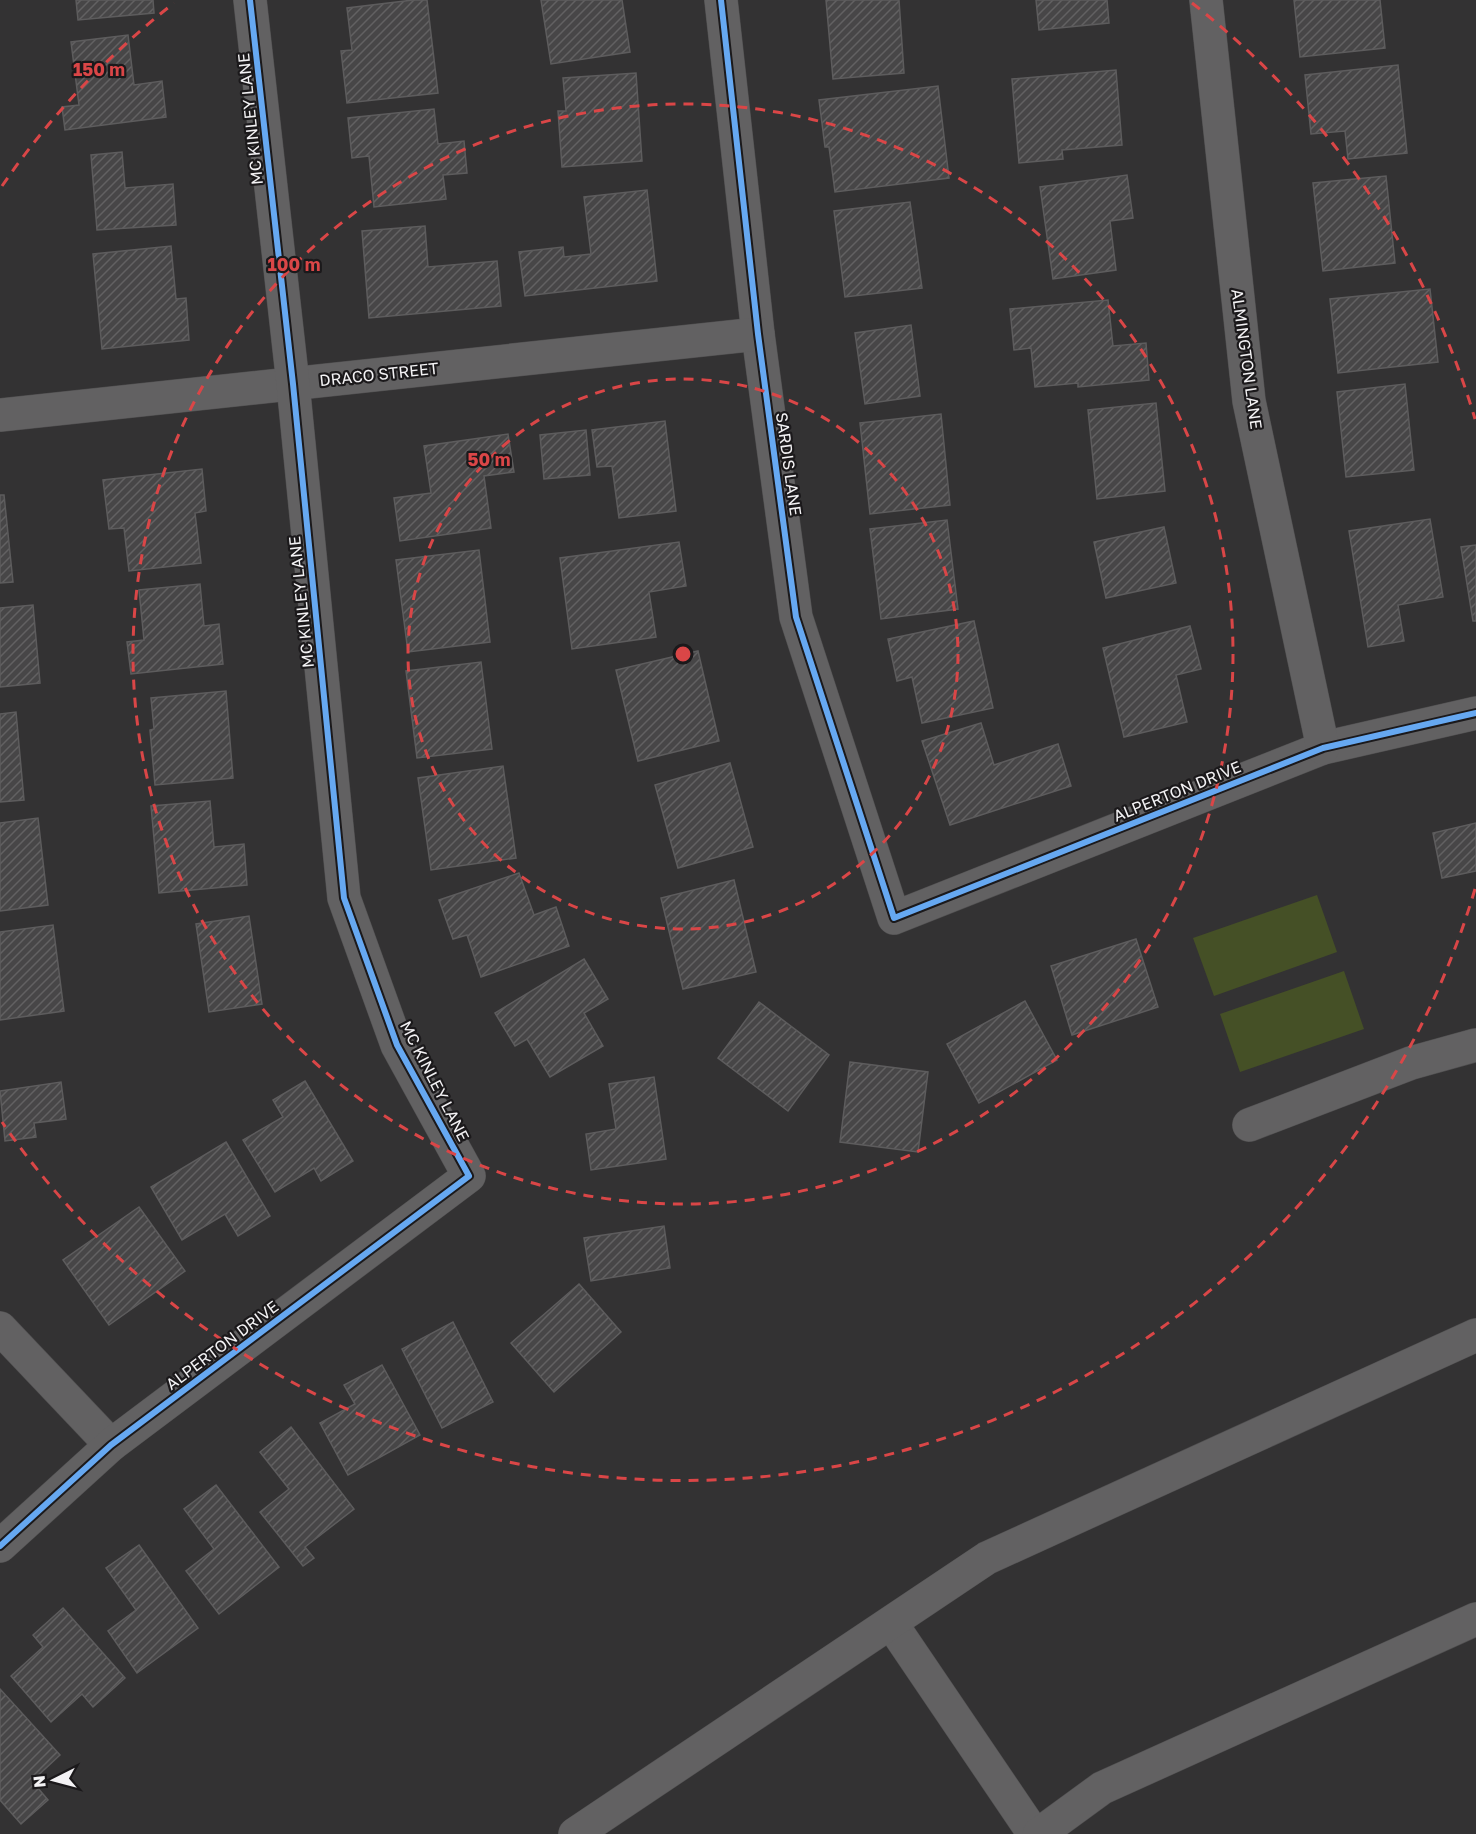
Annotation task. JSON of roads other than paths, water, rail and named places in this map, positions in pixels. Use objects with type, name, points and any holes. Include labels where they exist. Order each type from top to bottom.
[{"type":"street","name":"MC KINLEY LANE","points":[[250,0],[293,384],[344,898],[397,1045],[469,1176]]},
{"type":"street","name":"SARDIS LANE","points":[[721,0],[758,334],[796,617],[894,918]]},
{"type":"street","name":"ALMINGTON LANE","points":[[1206,0],[1249,401],[1323,748]]},
{"type":"street","name":"DRACO STREET","points":[[0,415],[758,334]]},
{"type":"street","name":"ALPERTON DRIVE","points":[[894,918],[1323,748],[1476,713]]},
{"type":"street","points":[[1249,1125],[1412,1063],[1476,1046]]},
{"type":"street","name":"ALPERTON DRIVE","points":[[0,1546],[111,1445],[469,1176]]},
{"type":"street","points":[[0,1329],[111,1445]]},
{"type":"street","points":[[575,1834],[987,1558],[1476,1335]]},
{"type":"street","points":[[1039,1834],[1102,1788],[1476,1619]]},
{"type":"street","points":[[891,1623],[1034,1834]]}]
